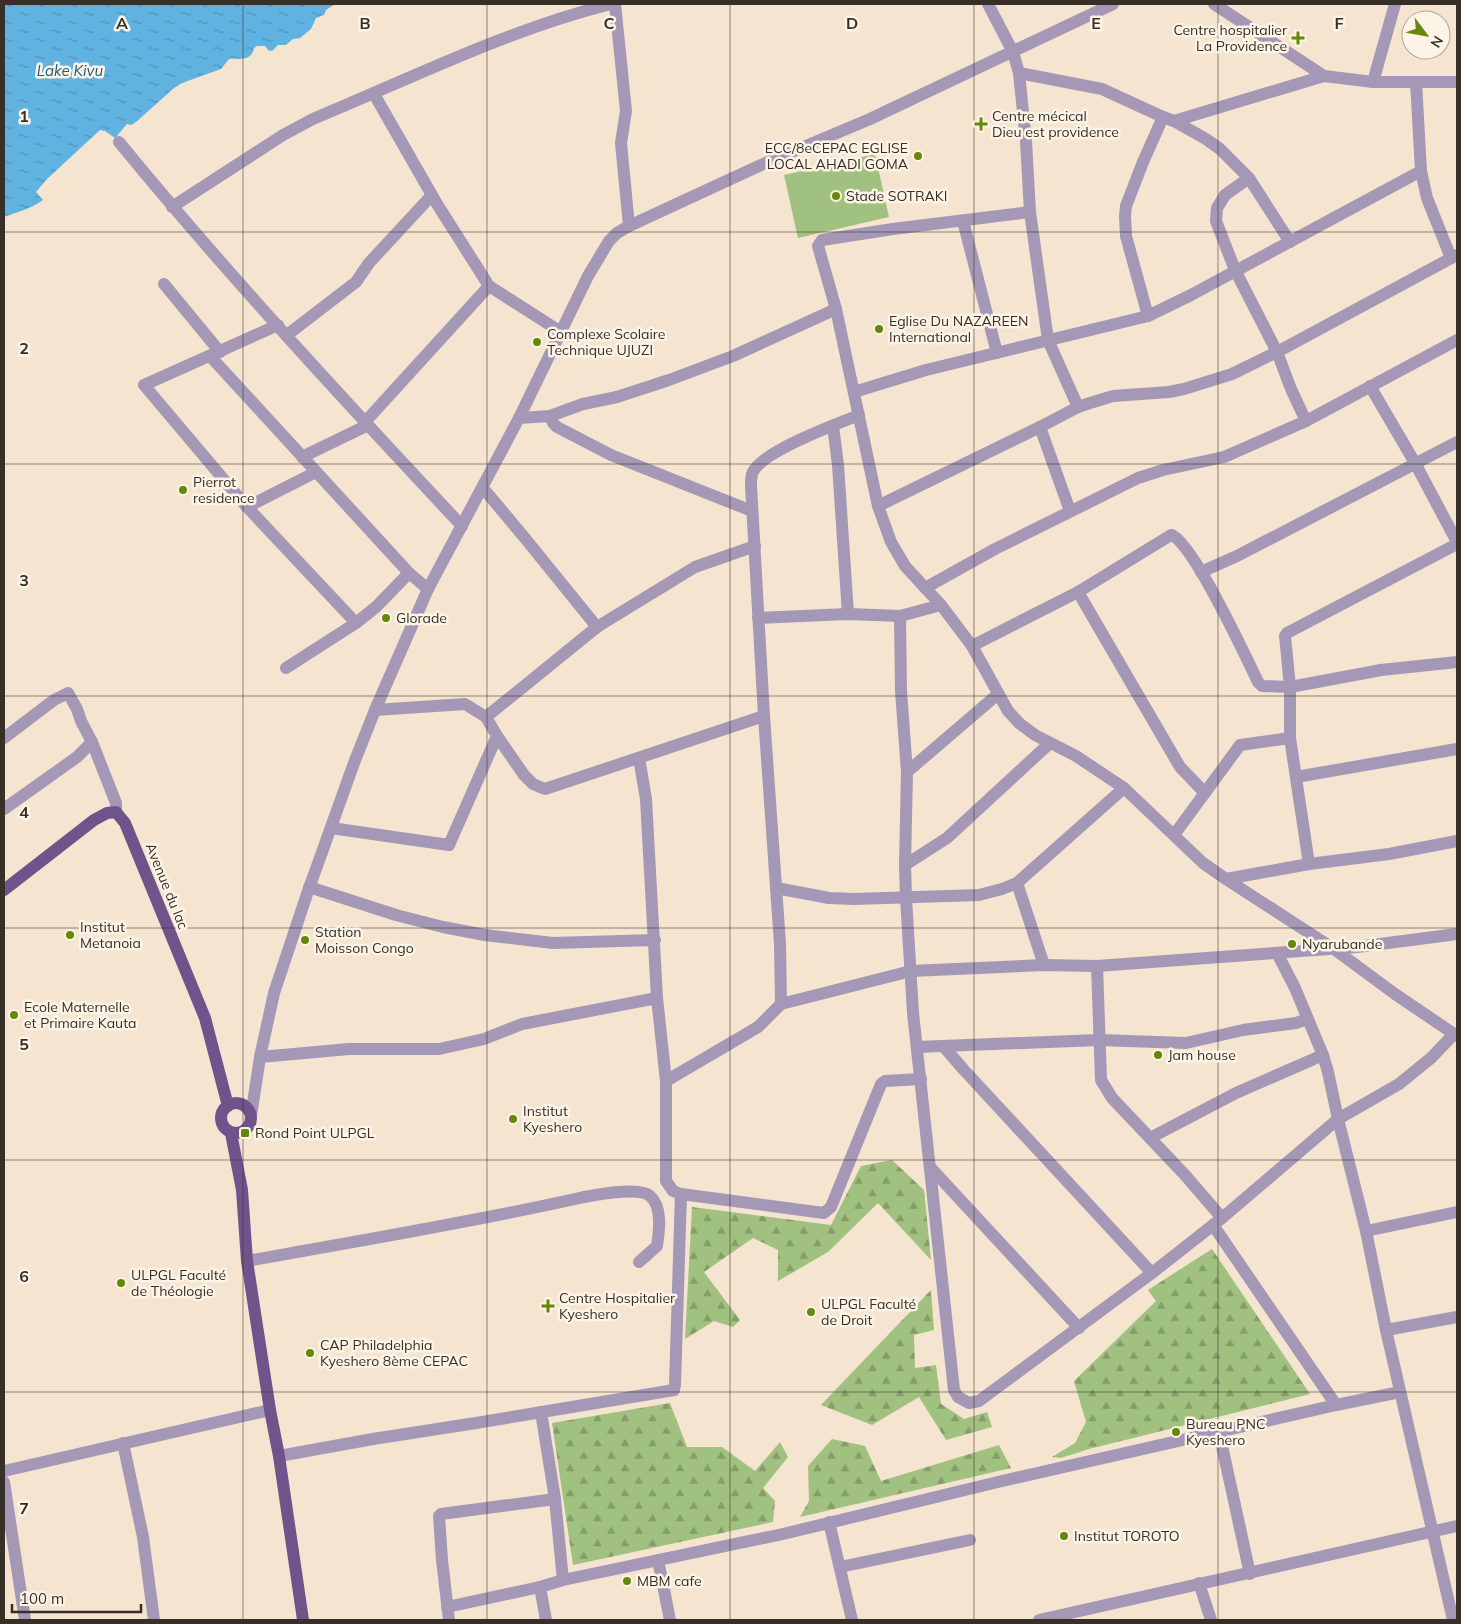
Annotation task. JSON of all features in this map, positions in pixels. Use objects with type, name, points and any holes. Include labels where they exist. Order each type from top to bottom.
[{"type":"main road","points":[[4,890],[94,820],[107,813],[116,812]]},
{"type":"main road","name":"Avenue du lac","points":[[116,812],[125,823],[205,1018],[228,1106]]},
{"type":"main road","points":[[236,1103],[247,1108],[251,1116],[250,1125],[240,1133],[231,1133],[224,1128],[221,1120],[222,1112],[228,1106],[236,1103]]},
{"type":"main road","points":[[231,1133],[242,1190],[247,1260],[270,1410],[280,1456],[303,1620]]},
{"type":"street","points":[[172,207],[283,135],[314,119],[506,37],[571,14],[611,4]]},
{"type":"street","points":[[615,4],[626,111],[621,143],[629,226]]},
{"type":"street","points":[[988,4],[1013,52],[1020,73],[1030,212],[1048,340],[1078,407]]},
{"type":"street","points":[[251,1116],[260,1057],[274,993],[309,887],[375,710],[428,589],[519,418],[603,248],[617,233],[629,226],[870,119],[1114,4]]},
{"type":"street","points":[[1214,4],[1324,76]]},
{"type":"street","points":[[1373,82],[1395,4]]},
{"type":"street","points":[[1020,73],[1102,89],[1168,119],[1213,143],[1249,178],[1290,242]]},
{"type":"street","points":[[1148,316],[1126,236],[1126,206],[1143,162],[1168,119],[1324,76],[1373,82],[1457,82]]},
{"type":"street","points":[[878,506],[1078,407],[1113,396],[1169,392],[1200,385],[1232,374],[1277,352],[1454,256],[1427,198],[1421,171],[1416,82]]},
{"type":"street","points":[[374,94],[432,195],[489,286],[561,332]]},
{"type":"street","points":[[119,142],[172,207],[366,423],[462,526]]},
{"type":"street","points":[[854,392],[926,370],[1148,316],[1421,171]]},
{"type":"street","points":[[1249,178],[1225,194],[1217,208],[1216,221],[1235,270],[1277,352],[1306,421]]},
{"type":"street","points":[[287,335],[356,282],[369,263],[432,195]]},
{"type":"street","points":[[900,616],[901,691],[907,772],[906,898],[912,1013],[921,1079],[954,1390],[958,1397],[969,1403],[979,1401],[1152,1273],[1218,1221],[1338,1119],[1399,1084],[1456,1035],[1334,949],[1203,863],[1124,788],[1076,756],[1035,735],[1019,723],[998,694],[972,646],[941,605],[905,566],[891,542],[878,506],[836,309],[818,246],[822,240],[1030,212]]},
{"type":"street","points":[[963,221],[997,353]]},
{"type":"street","points":[[164,284],[215,354],[302,456],[409,573],[428,589]]},
{"type":"street","points":[[302,456],[366,423],[489,286]]},
{"type":"street","points":[[519,418],[550,416],[583,404],[616,397],[732,356],[836,309]]},
{"type":"street","points":[[278,325],[144,385],[247,507],[356,623]]},
{"type":"street","points":[[925,588],[995,549],[1150,473],[1224,457],[1306,421],[1457,340]]},
{"type":"street","points":[[1308,864],[1290,738],[1290,687],[1285,639],[1287,633],[1457,543],[1415,463],[1370,386]]},
{"type":"street","points":[[781,1004],[780,944],[758,618],[752,511],[752,474],[763,461],[796,440],[859,415]]},
{"type":"street","points":[[550,416],[557,427],[611,455],[752,511]]},
{"type":"street","points":[[833,426],[848,614]]},
{"type":"street","points":[[1040,427],[1070,512]]},
{"type":"street","points":[[1201,572],[1237,556],[1457,442]]},
{"type":"street","points":[[247,507],[316,472]]},
{"type":"street","points":[[482,488],[597,627]]},
{"type":"street","points":[[972,646],[1078,592],[1171,536],[1177,538],[1201,572],[1259,685],[1290,687],[1381,670],[1457,662]]},
{"type":"street","points":[[486,717],[597,627],[695,566],[755,546]]},
{"type":"street","points":[[286,668],[356,623],[376,607],[409,573]]},
{"type":"street","points":[[1078,592],[1180,767],[1205,793]]},
{"type":"street","points":[[758,618],[848,614],[900,616],[941,605]]},
{"type":"street","points":[[4,738],[54,700],[68,693],[92,742],[116,803],[116,812]]},
{"type":"street","points":[[907,772],[998,694]]},
{"type":"street","points":[[375,710],[465,704],[486,717],[524,775],[533,784],[545,790],[764,716]]},
{"type":"street","points":[[331,828],[449,845],[497,736]]},
{"type":"street","points":[[1174,835],[1240,745],[1290,738]]},
{"type":"street","points":[[4,809],[77,757],[92,742]]},
{"type":"street","points":[[905,864],[948,838],[1050,743]]},
{"type":"street","points":[[1296,777],[1457,749]]},
{"type":"street","points":[[639,758],[646,799],[657,998],[666,1081],[666,1181],[668,1187],[681,1194],[824,1213],[831,1207],[881,1084],[921,1079]]},
{"type":"street","points":[[776,888],[842,899],[979,895],[1002,889],[1017,882],[1124,788]]},
{"type":"street","points":[[1226,879],[1308,864],[1389,854],[1457,841]]},
{"type":"street","points":[[1017,882],[1044,965]]},
{"type":"street","points":[[309,887],[396,915],[442,927],[485,935],[553,943],[655,940]]},
{"type":"street","points":[[666,1081],[758,1027],[781,1004],[911,971],[1044,965],[1098,966],[1357,947],[1457,934]]},
{"type":"street","points":[[1277,953],[1295,988],[1323,1055],[1328,1072],[1453,1620]]},
{"type":"street","points":[[1098,966],[1101,1080],[1112,1098],[1150,1138],[1218,1221],[1336,1405]]},
{"type":"street","points":[[260,1057],[349,1049],[439,1049],[484,1039],[522,1024],[657,998]]},
{"type":"street","points":[[917,1047],[1099,1040],[1186,1043],[1243,1030],[1308,1020]]},
{"type":"street","points":[[944,1046],[1152,1273]]},
{"type":"street","points":[[1150,1138],[1236,1093],[1323,1055]]},
{"type":"street","points":[[930,1166],[1079,1328]]},
{"type":"street","points":[[247,1260],[545,1207],[604,1193],[639,1192],[649,1195],[654,1202],[660,1221],[657,1246],[639,1262]]},
{"type":"street","points":[[280,1456],[674,1390],[676,1385],[681,1194]]},
{"type":"street","points":[[1366,1232],[1457,1212]]},
{"type":"street","points":[[1386,1330],[1457,1317]]},
{"type":"street","points":[[555,1500],[441,1514],[439,1519],[448,1614],[563,1580],[783,1534],[1002,1481],[1400,1392]]},
{"type":"street","points":[[4,1471],[270,1410]]},
{"type":"street","points":[[541,1412],[555,1500],[563,1580]]},
{"type":"street","points":[[1219,1432],[1250,1574]]},
{"type":"street","points":[[123,1443],[143,1537],[154,1620]]},
{"type":"street","points":[[4,1482],[25,1620]]},
{"type":"street","points":[[829,1522],[852,1620]]},
{"type":"street","points":[[1038,1620],[1199,1583],[1250,1574],[1457,1526]]},
{"type":"street","points":[[840,1567],[970,1540]]},
{"type":"street","points":[[658,1560],[670,1620]]},
{"type":"street","points":[[1199,1583],[1211,1620]]},
{"type":"street","points":[[540,1587],[546,1620]]},
{"type":"green space","name":"Stade SOTRAKI","points":[[875,154],[889,217],[798,238],[784,175]]},
{"type":"green space","points":[[892,1160],[924,1190],[931,1260],[878,1203],[828,1252],[778,1281],[778,1250],[753,1238],[704,1272],[740,1320],[733,1327],[714,1321],[685,1339],[692,1207],[831,1225],[861,1166]]},
{"type":"green space","points":[[1212,1249],[1310,1394],[1089,1449],[1061,1458],[1052,1457],[1075,1443],[1086,1422],[1074,1381],[1156,1301],[1148,1290]]},
{"type":"green space","points":[[931,1290],[934,1330],[914,1335],[915,1368],[936,1365],[941,1404],[964,1419],[987,1412],[992,1427],[946,1440],[919,1397],[872,1425],[821,1405]]},
{"type":"green space","points":[[670,1403],[687,1447],[722,1447],[755,1471],[780,1442],[788,1457],[763,1488],[775,1501],[773,1522],[573,1565],[552,1423]]},
{"type":"green space","points":[[832,1439],[865,1446],[881,1481],[999,1445],[1011,1468],[800,1517],[809,1501],[808,1466]]},
{"type":"water","name":"Lake Kivu","points":[[4,4],[335,4],[326,10],[324,15],[316,18],[311,29],[300,38],[293,39],[286,45],[278,45],[272,51],[268,50],[265,46],[257,46],[248,57],[229,59],[221,69],[182,83],[136,122],[131,125],[127,124],[115,138],[100,130],[47,179],[36,192],[43,200],[29,208],[4,217]]},
{"type":"place","name":"Centre hospitalier La Providence","points":[[1298,38]]},
{"type":"place","name":"Centre mécical Dieu est providence","points":[[981,124]]},
{"type":"place","name":"ECC/8eCEPAC EGLISE LOCAL AHADI GOMA","points":[[918,156]]},
{"type":"place","name":"Stade SOTRAKI","points":[[836,196]]},
{"type":"place","name":"Eglise Du NAZAREEN International","points":[[879,329]]},
{"type":"place","name":"Complexe Scolaire Technique UJUZI","points":[[537,342]]},
{"type":"place","name":"Pierrot residence","points":[[183,490]]},
{"type":"place","name":"Glorade","points":[[386,618]]},
{"type":"place","name":"Institut Metanoia","points":[[70,935]]},
{"type":"place","name":"Station Moisson Congo","points":[[305,940]]},
{"type":"place","name":"Nyarubande","points":[[1292,944]]},
{"type":"place","name":"Ecole Maternelle et Primaire Kauta","points":[[14,1015]]},
{"type":"place","name":"Jam house","points":[[1158,1055]]},
{"type":"place","name":"Institut Kyeshero","points":[[513,1119]]},
{"type":"place","name":"Rond Point ULPGL","points":[[245,1133]]},
{"type":"place","name":"ULPGL Faculté de Théologie","points":[[121,1283]]},
{"type":"place","name":"Centre Hospitalier Kyeshero","points":[[548,1306]]},
{"type":"place","name":"ULPGL Faculté de Droit","points":[[811,1312]]},
{"type":"place","name":"CAP Philadelphia Kyeshero 8ème CEPAC","points":[[310,1353]]},
{"type":"place","name":"Bureau PNC Kyeshero","points":[[1176,1432]]},
{"type":"place","name":"Institut TOROTO","points":[[1064,1536]]},
{"type":"place","name":"MBM cafe","points":[[627,1581]]}]
